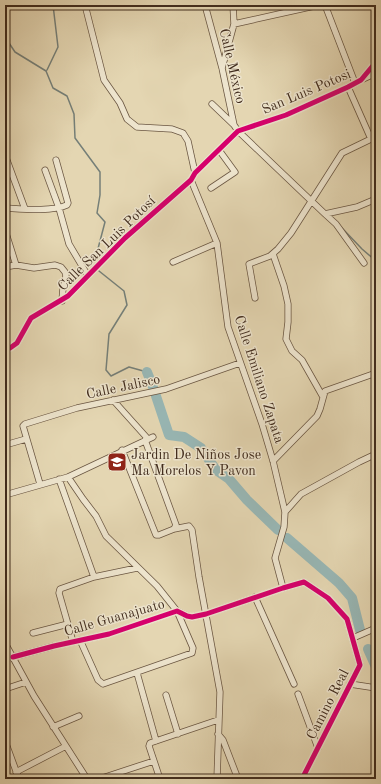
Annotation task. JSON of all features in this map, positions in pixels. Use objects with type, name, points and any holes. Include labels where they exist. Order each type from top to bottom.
[{"type":"street","points":[[85,5],[104,80],[120,103],[127,119],[137,127],[172,129],[183,134],[188,141],[195,173]]},
{"type":"street","name":"Calle México","points":[[206,5],[222,68],[234,125],[238,131],[336,224],[364,263]]},
{"type":"street","points":[[222,68],[234,24],[233,5]]},
{"type":"street","points":[[234,24],[319,5]]},
{"type":"street","points":[[325,5],[358,82],[376,74]]},
{"type":"street","points":[[218,52],[227,51]]},
{"type":"street","name":"San Luis Potosi","points":[[238,131],[286,115],[358,82],[376,62]]},
{"type":"street","points":[[255,298],[249,266],[250,263],[273,254],[291,233],[342,153],[371,139],[348,87]]},
{"type":"street","points":[[212,104],[234,125]]},
{"type":"street","name":"Calle San Luis Potosí","points":[[5,350],[17,343],[31,318],[62,301],[125,238],[191,180],[195,173],[238,131]]},
{"type":"street","points":[[211,188],[235,172],[219,150]]},
{"type":"street","points":[[5,155],[25,209]]},
{"type":"street","points":[[5,208],[59,208],[66,205],[68,203],[56,160]]},
{"type":"street","points":[[45,170],[59,208],[69,244],[88,276]]},
{"type":"street","name":"Calle Emiliano Zapata","points":[[191,180],[217,243],[228,327],[262,424],[273,461],[285,512],[284,527],[275,558],[283,588]]},
{"type":"street","points":[[325,214],[357,207],[376,199]]},
{"type":"street","points":[[5,230],[16,265]]},
{"type":"street","points":[[173,262],[217,243]]},
{"type":"street","points":[[273,254],[284,286],[288,304],[286,338],[292,351],[302,360],[323,397]]},
{"type":"street","points":[[5,267],[16,265],[34,268],[55,265],[61,267],[66,276],[62,301]]},
{"type":"street","name":"Calle Jalisco","points":[[40,484],[23,426],[27,423],[77,408],[166,389],[240,364]]},
{"type":"street","points":[[273,461],[314,420],[320,409],[325,391],[376,373]]},
{"type":"street","points":[[113,400],[148,439],[176,525],[174,529]]},
{"type":"street","points":[[5,445],[26,439]]},
{"type":"street","points":[[5,495],[68,477],[122,450],[148,439]]},
{"type":"street","points":[[122,450],[156,534],[159,535],[174,529],[190,526],[191,528],[220,692],[216,779]]},
{"type":"street","points":[[285,512],[301,494],[376,454]]},
{"type":"street","points":[[68,477],[96,516],[106,536],[157,586],[177,611],[194,648],[192,653],[103,684],[80,640]]},
{"type":"street","points":[[59,479],[94,577]]},
{"type":"street","name":"Calle Guanajuato","points":[[73,642],[59,590],[94,577],[137,568]]},
{"type":"street","name":"Camino Real","points":[[283,588],[304,582],[328,598],[346,619],[360,665],[302,779]]},
{"type":"street","name":"Calle Guanajuato","points":[[13,657],[126,629],[177,611],[192,617],[206,614],[283,588]]},
{"type":"street","points":[[255,597],[294,684]]},
{"type":"street","points":[[33,633],[68,624]]},
{"type":"street","points":[[352,638],[376,628]]},
{"type":"street","points":[[5,643],[53,727],[87,779]]},
{"type":"street","points":[[137,673],[156,740]]},
{"type":"street","points":[[5,689],[26,682]]},
{"type":"street","points":[[350,684],[376,688]]},
{"type":"street","points":[[298,694],[318,748]]},
{"type":"street","points":[[166,695],[178,734]]},
{"type":"street","points":[[53,727],[79,716]]},
{"type":"street","points":[[160,779],[149,746],[150,743],[218,720]]},
{"type":"street","points":[[218,734],[223,740],[238,779]]},
{"type":"street","points":[[6,744],[19,779]]},
{"type":"street","points":[[16,772],[66,746]]},
{"type":"street","points":[[99,779],[154,761]]},
{"type":"waterway","points":[[47,70],[58,47],[53,5]]},
{"type":"waterway","points":[[5,37],[15,52],[46,71],[53,88],[67,96],[74,114],[75,138],[100,172],[100,195],[97,213],[105,222],[95,260]]},
{"type":"waterway","points":[[342,228],[376,261]]},
{"type":"waterway","points":[[99,271],[124,291],[127,305],[109,334],[106,370],[111,376],[129,367],[147,372]]},
{"type":"waterway","points":[[147,372],[153,387]]},
{"type":"waterway","points":[[156,396],[169,435],[184,437],[201,448],[216,470],[229,479],[247,500],[278,530]]},
{"type":"waterway","points":[[287,538],[339,583],[352,598],[360,630]]},
{"type":"waterway","points":[[368,649],[376,667]]},
{"type":"cycle path","points":[[5,350],[17,343],[31,318],[68,296],[125,238],[191,180],[195,173],[238,131],[286,115],[348,87],[361,80],[376,62]]},
{"type":"cycle path","points":[[13,657],[109,634],[177,611],[192,617],[206,614],[304,582],[328,598],[347,619],[360,665],[302,779]]},
{"type":"place","name":"Jardin De Niños Jose Ma Morelos Y Pavon","points":[[117,462]]}]
